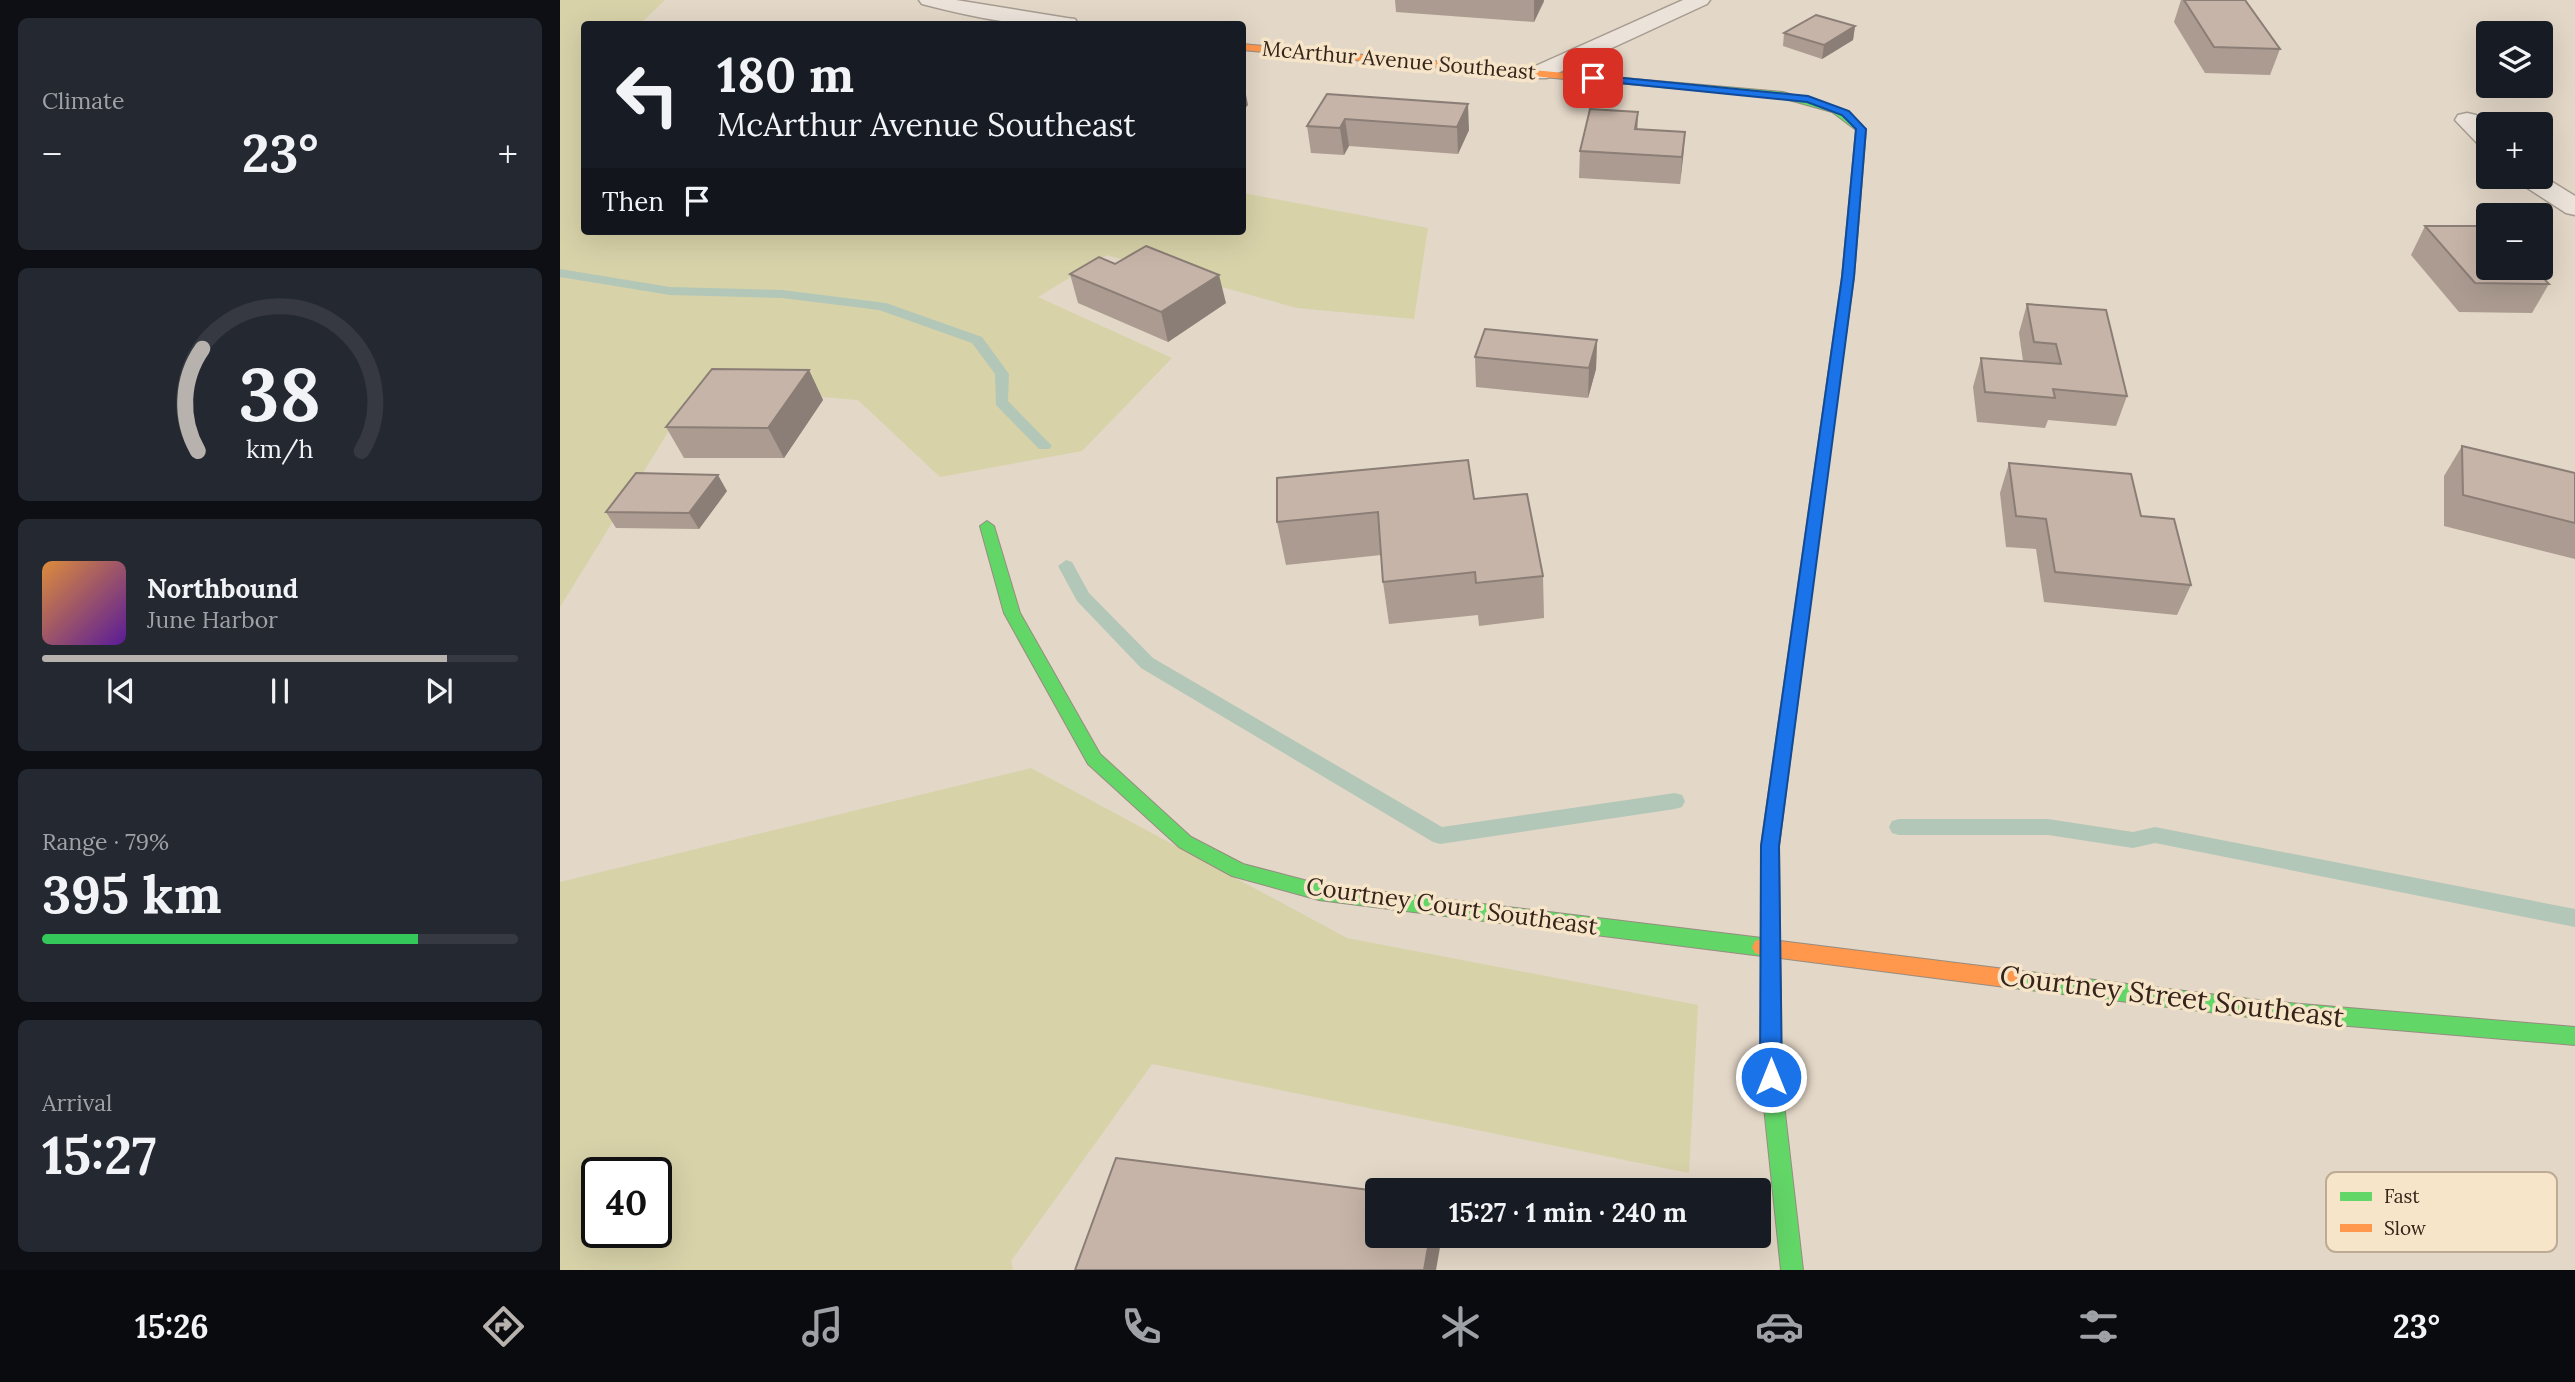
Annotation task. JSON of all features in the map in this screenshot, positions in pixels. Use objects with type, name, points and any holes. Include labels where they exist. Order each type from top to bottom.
[{"type":"street","points":[[929,0],[980,12],[1045,21]]},
{"type":"street","points":[[1539,72],[1700,0]]},
{"type":"street","name":"McArthur Avenue Southeast","points":[[1246,47],[1783,95],[1808,99],[1846,113],[1861,129],[1848,277],[1770,846],[1771,947]]},
{"type":"street","points":[[2467,120],[2476,129]]},
{"type":"street","points":[[2546,189],[2575,207]]},
{"type":"street","name":"Courtney Court Southeast","points":[[987,526],[1012,613],[1094,759],[1185,842],[1239,870],[1319,892],[1771,947]]},
{"type":"street","points":[[1771,947],[1771,1077],[1793,1270]]},
{"type":"street","name":"Courtney Street Southeast","points":[[1771,947],[2266,1010],[2575,1036]]},
{"type":"shaded area","points":[[560,0],[665,0],[643,21],[581,21],[581,235],[1246,235],[1246,194],[1428,228],[1414,319],[1297,308],[1107,255],[1038,297],[1172,358],[1082,451],[940,477],[858,400],[696,387],[560,607]]},
{"type":"shaded area","points":[[1031,768],[1347,938],[1698,1005],[1689,1173],[1152,1064],[1011,1261],[1013,1270],[560,1270],[560,882]]},
{"type":"building","points":[[2184,0],[2245,0],[2280,49],[2214,47]]},
{"type":"building","points":[[1816,15],[1855,26],[1824,45],[1784,33]]},
{"type":"building","points":[[1327,94],[1468,104],[1457,127],[1345,119],[1340,128],[1307,126]]},
{"type":"building","points":[[1590,109],[1638,112],[1635,129],[1685,132],[1682,157],[1580,151]]},
{"type":"building","points":[[2425,226],[2476,226],[2476,280],[2545,280],[2549,284],[2475,283]]},
{"type":"building","points":[[1146,246],[1219,275],[1161,312],[1070,274],[1099,257],[1115,264]]},
{"type":"building","points":[[2027,304],[2106,310],[2127,396],[2053,389],[2055,398],[1985,392],[1981,358],[2061,364],[2056,344],[2034,342]]},
{"type":"building","points":[[1485,329],[1597,340],[1589,368],[1475,357]]},
{"type":"building","points":[[712,369],[809,370],[768,428],[666,427]]},
{"type":"building","points":[[2462,446],[2575,473],[2575,523],[2463,495]]},
{"type":"building","points":[[1468,460],[1474,499],[1527,494],[1543,576],[1476,583],[1475,572],[1383,582],[1378,512],[1277,522],[1277,478]]},
{"type":"building","points":[[2009,463],[2131,474],[2141,516],[2174,519],[2191,585],[2055,572],[2046,519],[2016,516]]},
{"type":"building","points":[[636,473],[718,475],[689,513],[606,512]]},
{"type":"building","points":[[1116,1158],[1365,1189],[1365,1248],[1428,1248],[1424,1270],[1075,1270]]},
{"type":"waterway","points":[[560,273],[670,291],[782,294],[881,306],[977,340],[1002,374],[1001,402],[1044,446]]},
{"type":"waterway","points":[[1066,566],[1083,597],[1147,663],[1440,836],[1675,801]]},
{"type":"waterway","points":[[1899,827],[2048,827],[2133,840],[2155,835],[2575,918]]},
{"type":"traffic: fast","points":[[1565,76],[1783,95],[1835,110],[1861,129],[1848,277],[1810,551]]},
{"type":"traffic: fast","points":[[987,526],[1012,613],[1094,759],[1185,842],[1239,871],[1319,892],[1762,947]]},
{"type":"traffic: fast","points":[[2013,979],[2266,1010],[2575,1036]]},
{"type":"traffic: fast","points":[[1771,992],[1771,1078],[1792,1270]]},
{"type":"traffic: slow","points":[[1246,47],[1565,76]]},
{"type":"traffic: slow","points":[[1771,992],[1770,846],[1810,551]]},
{"type":"traffic: slow","points":[[1762,947],[2013,979]]},
{"type":"route","points":[[1593,78],[1808,99],[1846,113],[1861,129],[1848,277],[1770,846],[1771,1077]]}]
